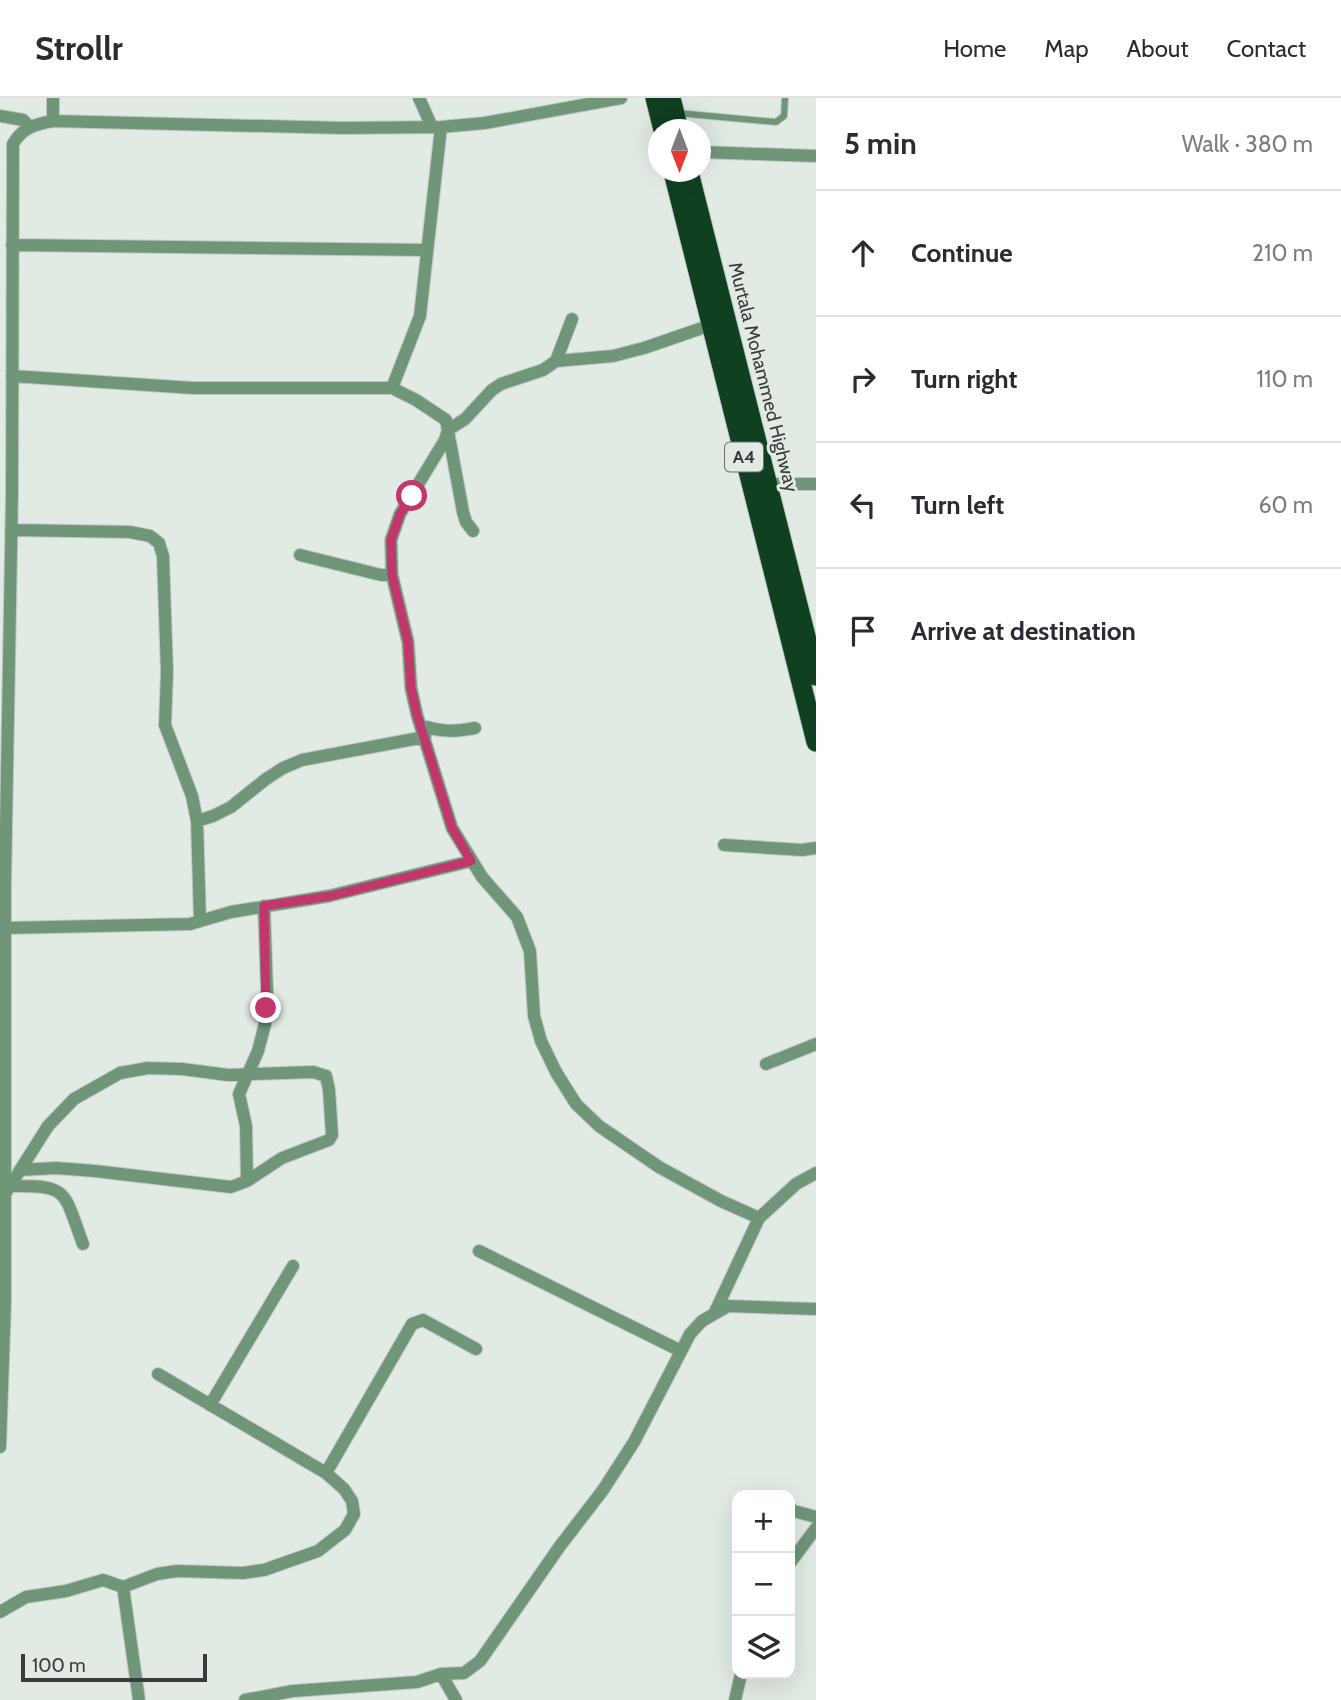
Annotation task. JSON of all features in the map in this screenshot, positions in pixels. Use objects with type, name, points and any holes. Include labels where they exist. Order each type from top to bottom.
[{"type":"highway","points":[[655,98],[660,119]]},
{"type":"highway","name":"A4","points":[[675,182],[816,742]]},
{"type":"highway","name":"Murtala Mohammed Highway","points":[[692,182],[767,484],[811,631],[816,676]]},
{"type":"street","points":[[52,121],[53,98]]},
{"type":"street","points":[[392,388],[420,316],[436,127],[419,98]]},
{"type":"street","points":[[0,1447],[7,1190],[5,632],[11,530],[12,376],[8,252],[13,144],[19,135],[30,127],[52,121],[343,128],[436,127],[485,123],[621,98]]},
{"type":"street","points":[[0,116],[23,120],[30,127]]},
{"type":"street","points":[[711,152],[816,156]]},
{"type":"street","points":[[8,252],[426,250]]},
{"type":"street","points":[[556,361],[572,319]]},
{"type":"street","points":[[711,325],[613,356],[556,361],[543,370],[492,390],[465,419],[448,430],[445,440],[400,514],[391,540],[392,575],[408,642],[411,688],[452,828],[471,861],[517,918],[530,951],[534,1016],[541,1041],[556,1072],[576,1104],[600,1126],[659,1167],[721,1201],[759,1218]]},
{"type":"street","points":[[12,376],[192,388],[392,388],[435,411],[446,420],[463,512],[466,523],[473,531]]},
{"type":"street","points":[[767,484],[816,484]]},
{"type":"street","points":[[11,530],[130,532],[150,536],[159,543],[163,556],[167,671],[165,725],[191,796],[197,821],[200,921]]},
{"type":"street","points":[[300,555],[381,575],[392,575]]},
{"type":"street","points":[[197,821],[231,807],[274,773],[302,760],[422,731],[452,732],[475,728]]},
{"type":"street","points":[[724,845],[790,850],[816,848]]},
{"type":"street","points":[[5,928],[181,926],[231,912],[330,896],[471,861]]},
{"type":"street","points":[[247,1181],[246,1126],[239,1094],[248,1076],[265,1024],[267,991],[264,906]]},
{"type":"street","points":[[766,1064],[816,1044]]},
{"type":"street","points":[[7,1190],[48,1126],[74,1099],[120,1073],[148,1068],[248,1076],[313,1072],[326,1076],[332,1135],[325,1143],[282,1158],[247,1181],[231,1187],[95,1171],[56,1168],[20,1170]]},
{"type":"street","points":[[715,1312],[759,1218],[796,1184],[816,1173]]},
{"type":"street","points":[[7,1190],[38,1185],[55,1189],[65,1198],[83,1244]]},
{"type":"street","points":[[479,1251],[681,1352]]},
{"type":"street","points":[[210,1405],[293,1266]]},
{"type":"street","points":[[245,1700],[417,1682],[441,1674],[464,1673],[480,1661],[560,1546],[603,1490],[634,1443],[690,1334],[715,1312],[728,1306],[816,1309]]},
{"type":"street","points":[[326,1473],[412,1324],[423,1320],[476,1349]]},
{"type":"street","points":[[0,1612],[26,1597],[66,1591],[103,1580],[124,1587],[157,1574],[177,1571],[243,1573],[264,1570],[318,1551],[345,1530],[354,1514],[352,1501],[344,1489],[326,1473],[158,1374]]},
{"type":"street","points":[[795,1511],[816,1517]]},
{"type":"street","points":[[795,1556],[816,1528]]},
{"type":"street","points":[[124,1587],[139,1700]]},
{"type":"street","points":[[441,1674],[456,1700]]},
{"type":"street","points":[[735,1700],[740,1679]]},
{"type":"lane","points":[[675,113],[776,122],[784,116],[785,98]]},
{"type":"route","points":[[266,1008],[264,906],[330,896],[471,861],[452,828],[417,715],[411,688],[408,642],[392,575],[391,540],[400,514],[412,496]]}]
